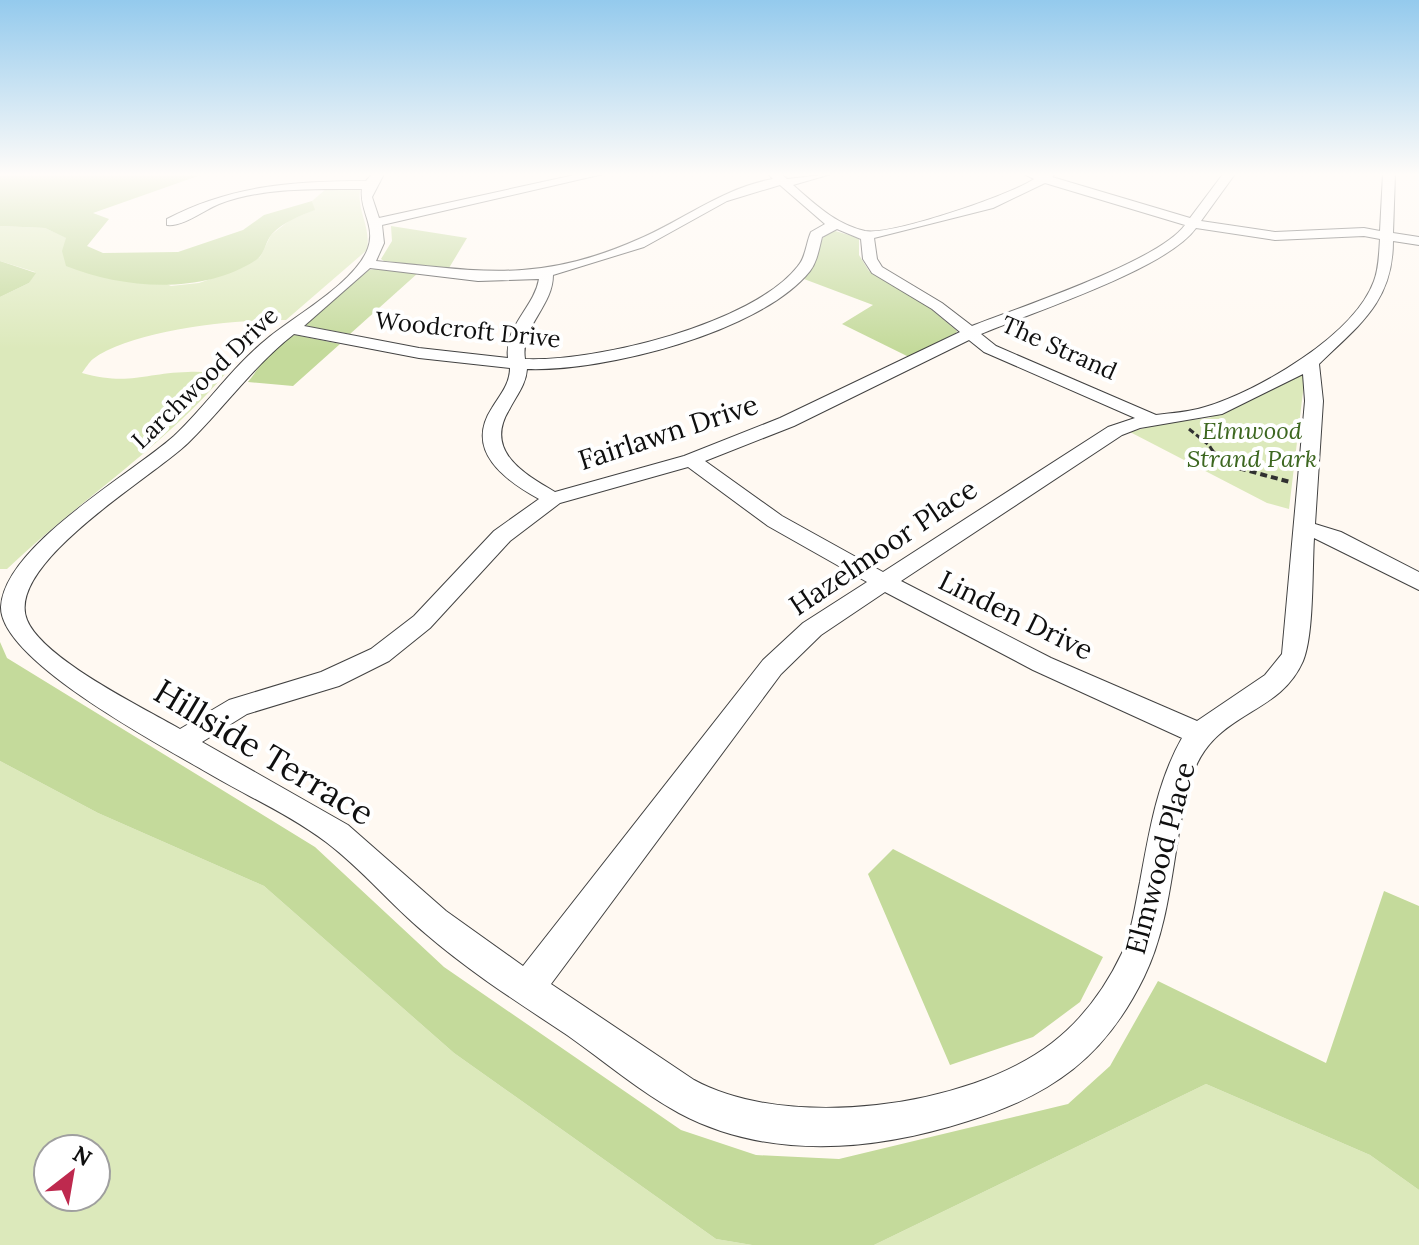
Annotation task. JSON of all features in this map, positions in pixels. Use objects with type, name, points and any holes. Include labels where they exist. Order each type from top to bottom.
[{"type":"street","points":[[378,232],[379,240],[368,264],[496,276],[545,271],[636,245],[659,232]]},
{"type":"street","name":"Woodcroft Drive","points":[[290,328],[389,349],[516,363],[561,365],[590,361],[682,336],[733,316],[794,279],[809,261],[816,235],[821,232]]},
{"type":"street","points":[[855,232],[866,236],[884,232]]},
{"type":"street","name":"Fairlawn Drive","points":[[180,742],[238,707],[330,679],[380,655],[422,622],[502,536],[553,499],[691,460],[801,416],[970,333],[1147,260],[1186,232]]},
{"type":"street","points":[[1248,232],[1275,236],[1348,232]]},
{"type":"street","points":[[1352,232],[1386,234],[1419,241]]},
{"type":"street","points":[[1310,363],[1355,319],[1381,284],[1386,234]]},
{"type":"street","name":"The Strand","points":[[866,236],[870,243],[870,259],[877,270],[937,306],[1000,354],[1159,418]]},
{"type":"street","name":"Larchwood Drive","points":[[13,603],[17,587],[45,551],[70,527],[177,443],[253,360],[368,264]]},
{"type":"street","points":[[545,271],[546,285],[515,343],[517,379],[494,420],[491,446],[505,468],[553,499]]},
{"type":"street","name":"Hazelmoor Place","points":[[528,987],[772,667],[812,629],[1115,431],[1159,418],[1216,409],[1310,363]]},
{"type":"street","name":"Elmwood Place","points":[[528,987],[647,1070],[712,1109],[782,1128],[852,1125],[919,1115],[1003,1090],[1041,1072],[1072,1052],[1101,1021],[1140,952],[1175,781],[1199,734],[1270,686],[1289,667],[1296,641],[1305,487],[1314,401],[1310,363]]},
{"type":"street","name":"Linden Drive","points":[[691,460],[775,521],[983,635],[1199,734]]},
{"type":"street","points":[[1302,527],[1342,541],[1419,582]]},
{"type":"street","name":"Hillside Terrace","points":[[13,603],[18,630],[79,682],[339,834],[369,858],[414,904],[528,987]]},
{"type":"path","points":[[1159,418],[1209,445],[1227,465],[1305,487]]},
{"type":"green space","points":[[0,232],[54,232],[171,286],[199,283],[239,269],[260,257],[275,232],[367,232],[368,241],[367,250],[286,320],[186,328],[133,341],[93,359],[82,373],[112,378],[193,372],[225,374],[147,451],[7,569],[0,569],[0,297],[29,283],[35,272],[0,261]]},
{"type":"green space","points":[[54,232],[98,232],[87,246],[103,253],[178,252],[237,232],[274,232],[256,260],[235,271],[212,279],[162,285],[112,280],[66,266],[62,251],[66,238]]},
{"type":"green space","points":[[391,232],[430,232],[467,238],[449,268],[384,261],[381,259],[392,241]]},
{"type":"green space","points":[[839,232],[859,238],[859,255],[869,271],[925,304],[957,331],[955,335],[909,357],[842,324],[873,305],[804,279],[826,234]]},
{"type":"green space","points":[[0,261],[36,273],[29,283],[0,297]]},
{"type":"green space","points":[[369,270],[418,273],[350,334],[307,326],[305,323]]},
{"type":"green space","points":[[296,335],[340,344],[293,386],[248,382],[275,348]]},
{"type":"green space","name":"Elmwood Strand Park","points":[[1300,373],[1305,375],[1289,509],[1267,503],[1130,432],[1164,423],[1209,418]]},
{"type":"green space","points":[[0,642],[7,658],[315,847],[444,967],[681,1130],[756,1155],[839,1159],[1068,1104],[1110,1066],[1158,981],[1326,1063],[1384,891],[1419,906],[1419,1190],[1370,1155],[1206,1084],[874,1245],[752,1245],[716,1239],[454,1053],[264,886],[98,813],[0,761]]},
{"type":"green space","points":[[0,761],[98,813],[264,886],[454,1053],[716,1239],[752,1245],[0,1245]]},
{"type":"green space","points":[[893,849],[1103,957],[1080,1002],[1033,1037],[950,1065],[868,874]]},
{"type":"green space","points":[[1206,1084],[1370,1155],[1419,1190],[1419,1245],[874,1245]]}]
